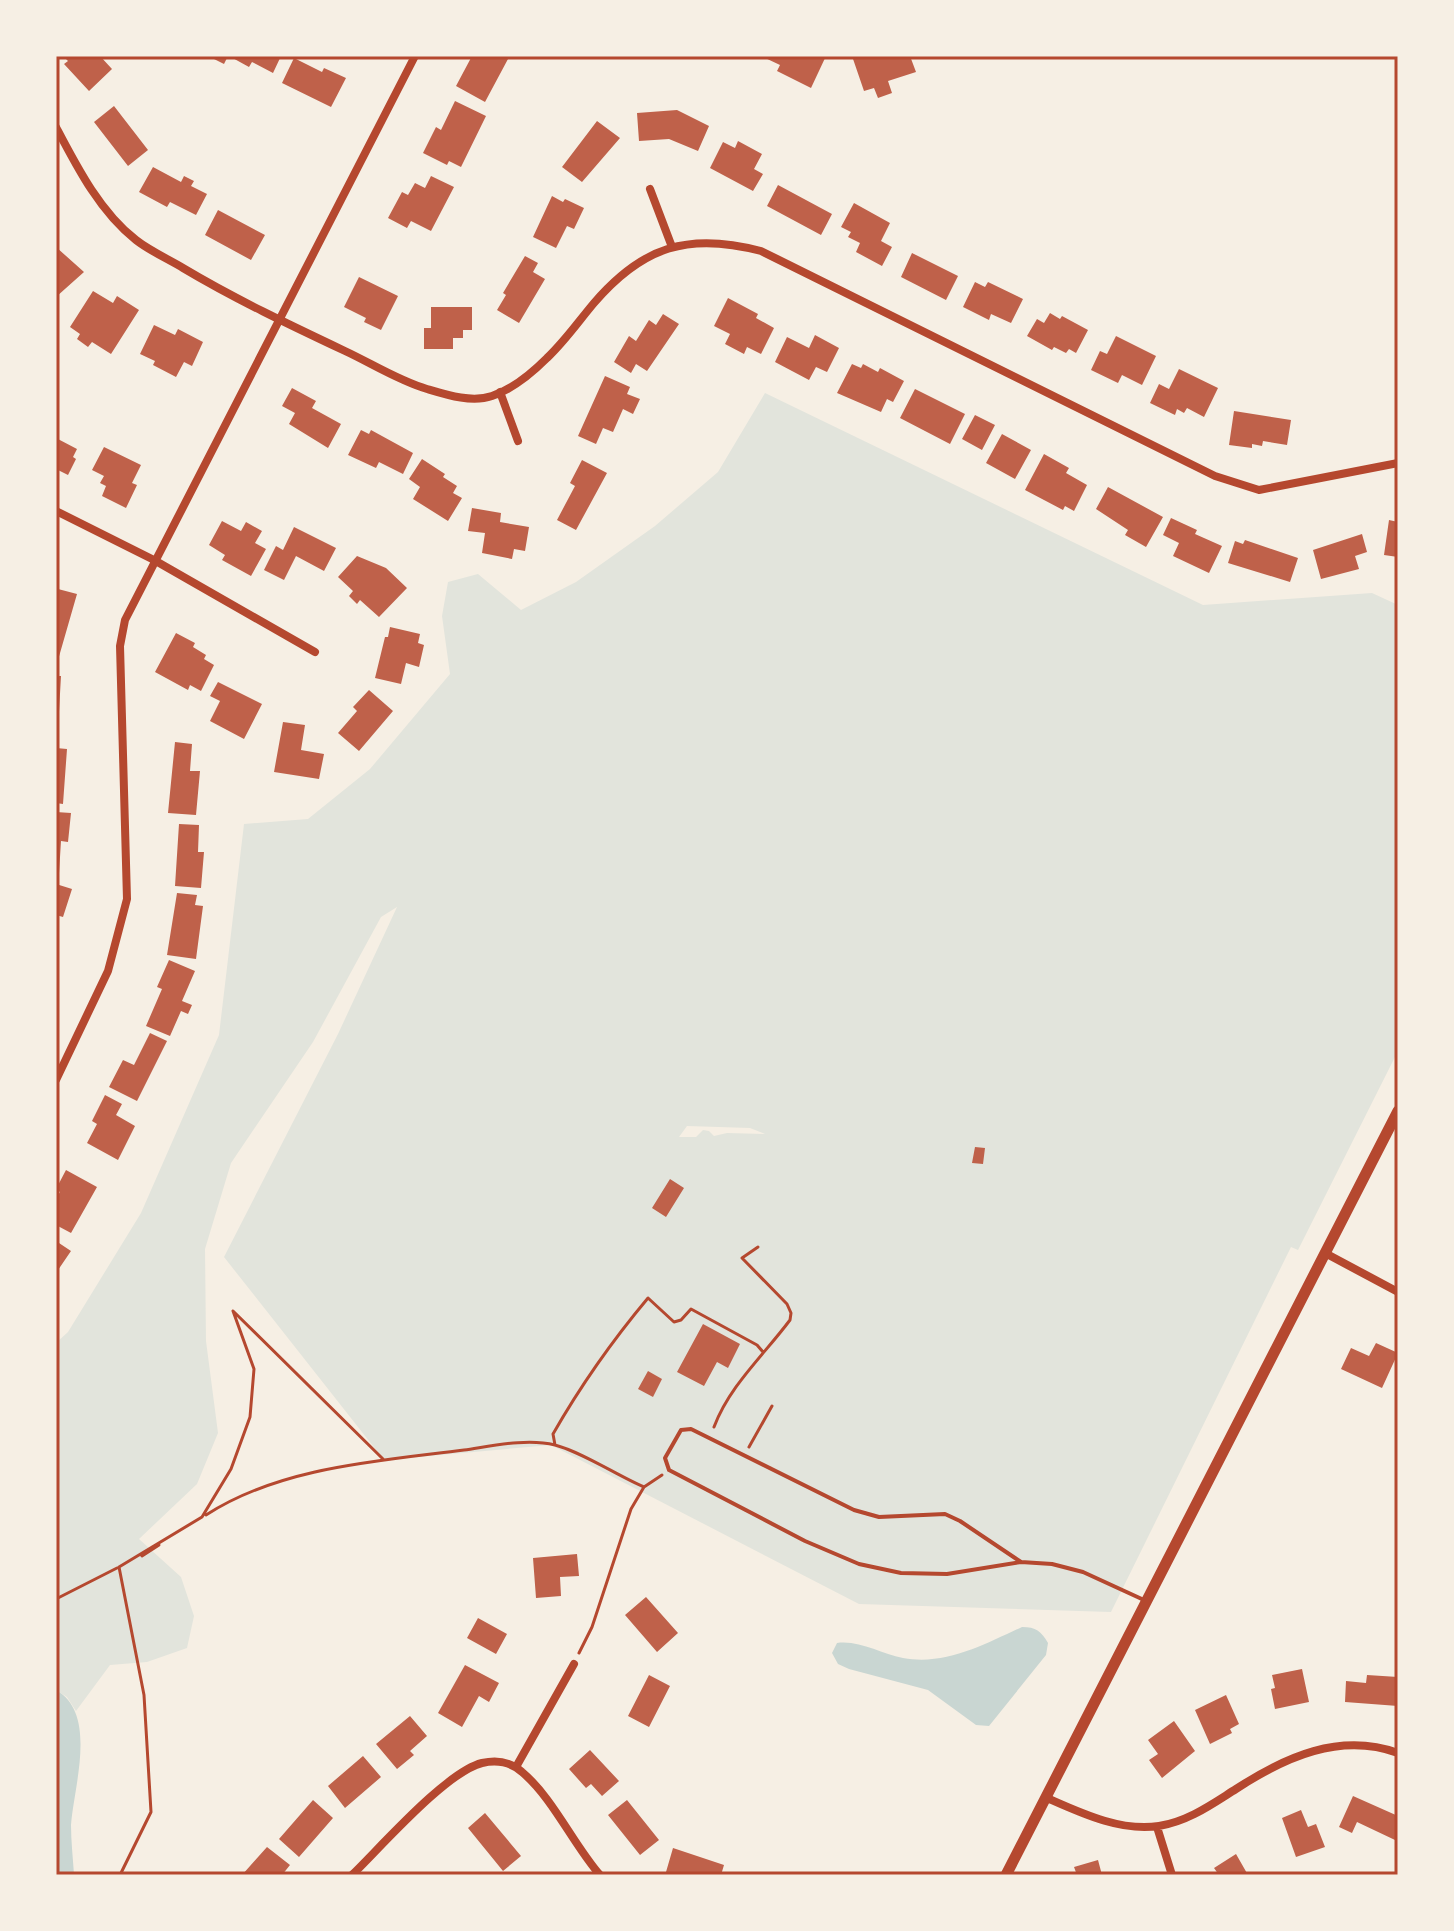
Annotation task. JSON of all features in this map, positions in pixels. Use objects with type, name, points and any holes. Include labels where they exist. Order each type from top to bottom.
[{"type":"street","points":[[56,1080],[108,971],[127,899],[120,646],[125,620],[415,56]]},
{"type":"street","points":[[56,127],[73,160],[111,216],[137,240],[226,293],[424,389],[470,399],[500,392],[525,377],[557,348],[621,274],[646,258],[672,247],[702,241],[735,244],[761,251],[1215,476],[1247,488],[1259,490],[1398,463]]},
{"type":"street","points":[[650,189],[672,247]]},
{"type":"street","points":[[500,392],[518,441]]},
{"type":"street","points":[[56,511],[154,560],[315,652]]},
{"type":"street","points":[[1006,1875],[1398,1111]]},
{"type":"street","points":[[1325,1253],[1398,1292]]},
{"type":"street","points":[[516,1767],[574,1664]]},
{"type":"street","points":[[1047,1798],[1087,1816],[1125,1825],[1157,1827],[1193,1817],[1263,1771],[1327,1747],[1351,1744],[1385,1748],[1398,1753]]},
{"type":"street","points":[[352,1875],[441,1789],[481,1763],[504,1761],[523,1772],[550,1804],[600,1875]]},
{"type":"street","points":[[1157,1827],[1172,1875]]},
{"type":"lane","points":[[1021,1562],[945,1514],[879,1517],[854,1510],[691,1429],[681,1430],[665,1458],[669,1470],[805,1541],[859,1564],[901,1573],[947,1574],[1021,1562],[1052,1564],[1083,1572],[1147,1602]]},
{"type":"path","points":[[709,1438],[719,1413],[790,1320],[787,1304],[742,1258],[758,1247]]},
{"type":"path","points":[[555,1445],[553,1434],[575,1396],[613,1340],[648,1298],[674,1322],[681,1320],[691,1309],[757,1345],[763,1352]]},
{"type":"path","points":[[202,1517],[231,1469],[250,1417],[254,1369],[233,1311],[384,1460]]},
{"type":"path","points":[[743,1457],[772,1406]]},
{"type":"path","points":[[56,1599],[150,1552],[227,1501],[269,1485],[384,1460],[529,1443],[555,1445],[644,1487]]},
{"type":"path","points":[[574,1664],[592,1627],[631,1509],[644,1487],[669,1470]]},
{"type":"path","points":[[119,1567],[144,1695],[151,1812],[120,1875]]},
{"type":"shaded area","points":[[765,393],[1203,605],[1372,593],[1398,605],[1398,1051],[1298,1250],[1291,1247],[1111,1612],[859,1604],[551,1445],[384,1460],[224,1257],[338,1034],[397,907],[381,917],[313,1042],[231,1163],[205,1249],[206,1341],[218,1433],[197,1484],[139,1539],[181,1577],[194,1616],[187,1648],[147,1662],[110,1665],[76,1711],[67,1697],[56,1690],[56,1343],[68,1332],[141,1213],[219,1035],[244,824],[308,819],[370,769],[450,674],[442,616],[448,582],[478,574],[521,610],[576,582],[655,526],[718,472]],"holes":[[[687,1126],[750,1128],[765,1134],[727,1133],[714,1136],[703,1130],[696,1137],[679,1137]]]},
{"type":"shaded area","points":[[1022,1627],[1038,1630],[1043,1635],[1048,1643],[1046,1655],[989,1726],[976,1725],[928,1690],[838,1664],[832,1653],[837,1643],[846,1643],[903,1658],[935,1659],[965,1652]]},
{"type":"shaded area","points":[[56,1690],[69,1701],[80,1733],[79,1771],[71,1825],[74,1875],[56,1875]]},
{"type":"building","points":[[63,56],[100,56],[112,69],[89,91],[64,64],[68,61]]},
{"type":"building","points":[[208,56],[228,56],[224,64]]},
{"type":"building","points":[[229,56],[281,56],[273,73],[252,62],[249,67]]},
{"type":"building","points":[[472,56],[502,56],[508,59],[485,102],[456,86]]},
{"type":"building","points":[[761,56],[826,56],[811,88],[777,71],[780,65]]},
{"type":"building","points":[[852,56],[910,56],[916,72],[888,81],[892,93],[878,98],[874,88],[864,91]]},
{"type":"building","points":[[294,58],[322,72],[324,68],[346,78],[331,107],[282,83]]},
{"type":"building","points":[[455,101],[486,116],[461,167],[449,161],[447,165],[423,153],[436,127],[441,130]]},
{"type":"building","points":[[114,106],[148,150],[128,166],[94,122]]},
{"type":"building","points":[[677,110],[709,126],[698,151],[669,139],[639,141],[637,113]]},
{"type":"building","points":[[597,121],[620,138],[582,182],[562,167]]},
{"type":"building","points":[[738,141],[762,154],[754,169],[763,174],[753,191],[710,168],[723,142],[735,148]]},
{"type":"building","points":[[153,167],[181,182],[184,176],[194,181],[191,186],[207,194],[196,215],[170,202],[167,207],[139,192]]},
{"type":"building","points":[[431,176],[454,187],[431,231],[411,221],[407,228],[388,218],[402,192],[408,195],[415,183],[425,188]]},
{"type":"building","points":[[778,185],[832,214],[821,235],[767,206]]},
{"type":"building","points":[[552,196],[584,208],[574,229],[567,226],[556,248],[533,237]]},
{"type":"building","points":[[854,203],[890,223],[881,241],[892,247],[882,266],[856,252],[860,243],[848,237],[851,232],[841,227]]},
{"type":"building","points":[[218,210],[265,235],[251,260],[205,235]]},
{"type":"building","points":[[56,247],[84,272],[56,297]]},
{"type":"building","points":[[912,253],[958,276],[946,300],[901,277]]},
{"type":"building","points":[[525,256],[538,263],[533,272],[545,279],[519,323],[497,310],[506,295],[503,293]]},
{"type":"building","points":[[359,277],[398,296],[381,330],[344,307]]},
{"type":"building","points":[[975,282],[985,287],[988,282],[1023,299],[1011,323],[991,314],[989,320],[963,307]]},
{"type":"building","points":[[93,291],[113,303],[117,296],[139,310],[111,354],[92,342],[88,347],[77,339],[80,334],[70,327]]},
{"type":"building","points":[[728,298],[758,314],[756,318],[774,328],[761,354],[747,347],[744,354],[725,344],[730,334],[714,326]]},
{"type":"building","points":[[431,307],[472,307],[472,330],[463,330],[463,338],[453,338],[453,349],[424,349],[424,328],[431,328]]},
{"type":"building","points":[[1050,313],[1088,330],[1076,353],[1069,349],[1066,353],[1054,347],[1052,350],[1027,336],[1037,319],[1044,323]]},
{"type":"building","points":[[663,314],[679,324],[647,371],[636,364],[631,373],[614,362],[629,336],[636,341],[649,320],[656,325]]},
{"type":"building","points":[[154,325],[175,335],[178,329],[203,342],[192,366],[184,362],[176,377],[140,354]]},
{"type":"building","points":[[815,335],[839,348],[827,372],[816,367],[809,380],[775,362],[787,337],[809,348]]},
{"type":"building","points":[[1116,336],[1156,356],[1142,385],[1122,375],[1118,383],[1091,370],[1100,351],[1107,354]]},
{"type":"building","points":[[852,364],[861,368],[863,364],[878,372],[880,368],[904,381],[893,402],[887,399],[881,412],[837,393]]},
{"type":"building","points":[[1179,369],[1218,388],[1204,417],[1187,408],[1184,413],[1177,409],[1175,415],[1150,403],[1159,384],[1169,389]]},
{"type":"building","points":[[605,376],[630,387],[627,394],[640,399],[633,414],[623,409],[613,432],[603,428],[596,444],[578,436]]},
{"type":"building","points":[[292,388],[316,401],[312,408],[341,424],[328,448],[289,424],[295,413],[282,406]]},
{"type":"building","points":[[915,389],[965,414],[950,444],[900,418]]},
{"type":"building","points":[[1234,411],[1291,420],[1287,445],[1263,441],[1262,446],[1252,444],[1252,448],[1229,445]]},
{"type":"building","points":[[975,415],[995,425],[982,450],[962,439]]},
{"type":"building","points":[[361,430],[369,434],[371,430],[413,453],[403,474],[379,462],[376,468],[348,455]]},
{"type":"building","points":[[1002,434],[1031,450],[1015,479],[986,463]]},
{"type":"building","points":[[56,438],[77,449],[68,475],[56,469]]},
{"type":"building","points":[[104,447],[141,465],[132,483],[137,485],[126,508],[102,496],[106,486],[100,483],[104,476],[92,470]]},
{"type":"building","points":[[1044,454],[1069,468],[1066,473],[1087,485],[1074,511],[1065,506],[1063,510],[1025,490]]},
{"type":"building","points":[[422,459],[457,486],[453,493],[462,498],[448,521],[413,499],[420,487],[409,479]]},
{"type":"building","points":[[582,460],[607,473],[576,530],[557,520],[575,486],[570,483]]},
{"type":"building","points":[[1108,487],[1163,517],[1146,547],[1125,535],[1128,530],[1096,509]]},
{"type":"building","points":[[472,508],[501,513],[500,522],[529,527],[525,551],[514,549],[512,559],[482,553],[485,533],[468,531]]},
{"type":"building","points":[[1171,518],[1197,530],[1195,534],[1222,546],[1209,573],[1173,556],[1179,543],[1163,535]]},
{"type":"building","points":[[1389,520],[1398,522],[1398,557],[1384,555]]},
{"type":"building","points":[[222,521],[241,531],[246,522],[262,531],[255,543],[266,549],[251,576],[222,560],[225,555],[209,545]]},
{"type":"building","points":[[294,527],[336,548],[324,571],[296,556],[284,580],[264,570],[276,546],[283,550]]},
{"type":"building","points":[[1362,534],[1367,552],[1355,556],[1359,569],[1321,579],[1313,550]]},
{"type":"building","points":[[1245,540],[1298,558],[1290,582],[1228,563],[1235,541],[1243,544]]},
{"type":"building","points":[[357,556],[386,568],[407,588],[379,617],[360,600],[357,604],[349,596],[353,591],[338,577]]},
{"type":"building","points":[[58,589],[77,594],[58,660],[56,659]]},
{"type":"building","points":[[390,627],[420,634],[418,643],[424,645],[419,667],[406,663],[401,684],[375,678]]},
{"type":"building","points":[[176,633],[195,643],[193,647],[214,665],[201,691],[190,685],[188,690],[155,672]]},
{"type":"building","points":[[56,676],[61,676],[58,729],[56,729]]},
{"type":"building","points":[[218,682],[262,704],[244,739],[210,721],[220,701],[210,696]]},
{"type":"building","points":[[369,690],[393,711],[359,751],[338,733],[357,711],[353,707]]},
{"type":"building","points":[[283,722],[305,725],[301,750],[324,754],[319,779],[274,772]]},
{"type":"building","points":[[175,742],[192,744],[190,771],[200,771],[196,815],[168,813]]},
{"type":"building","points":[[56,748],[67,749],[63,804],[56,803]]},
{"type":"building","points":[[56,812],[71,813],[68,842],[61,841],[59,873],[56,873]]},
{"type":"building","points":[[179,824],[199,825],[198,852],[204,852],[201,888],[175,886]]},
{"type":"building","points":[[56,884],[72,889],[63,917],[56,915]]},
{"type":"building","points":[[177,893],[197,895],[195,905],[203,906],[196,959],[167,955]]},
{"type":"building","points":[[169,960],[195,971],[182,1001],[192,1005],[188,1014],[181,1011],[170,1036],[146,1026],[162,989],[157,987]]},
{"type":"building","points":[[150,1033],[167,1041],[137,1101],[109,1087],[123,1060],[134,1065]]},
{"type":"building","points":[[105,1095],[122,1104],[116,1115],[135,1126],[118,1160],[87,1143],[97,1124],[92,1121]]},
{"type":"building","points":[[975,1147],[985,1148],[983,1164],[972,1163]]},
{"type":"building","points":[[66,1170],[97,1187],[71,1233],[56,1225],[56,1199],[60,1192],[56,1189]]},
{"type":"building","points":[[670,1179],[684,1188],[666,1217],[652,1208]]},
{"type":"building","points":[[56,1241],[71,1251],[56,1273]]},
{"type":"building","points":[[703,1324],[740,1344],[728,1368],[717,1362],[704,1386],[677,1372]]},
{"type":"building","points":[[1376,1343],[1398,1353],[1382,1388],[1341,1369],[1351,1348],[1369,1356]]},
{"type":"building","points":[[648,1371],[662,1379],[653,1397],[638,1389]]},
{"type":"building","points":[[577,1554],[579,1576],[560,1577],[561,1596],[536,1598],[533,1558]]},
{"type":"building","points":[[646,1597],[678,1633],[657,1652],[625,1615]]},
{"type":"building","points":[[478,1618],[507,1634],[496,1654],[467,1638]]},
{"type":"building","points":[[465,1665],[499,1683],[489,1702],[479,1696],[462,1727],[438,1713]]},
{"type":"building","points":[[1302,1669],[1309,1702],[1275,1709],[1272,1675]]},
{"type":"building","points":[[649,1675],[670,1686],[649,1727],[628,1716]]},
{"type":"building","points":[[1367,1675],[1398,1677],[1398,1706],[1345,1702],[1346,1681],[1366,1683]]},
{"type":"building","points":[[1226,1695],[1239,1724],[1230,1729],[1232,1733],[1210,1744],[1195,1710]]},
{"type":"building","points":[[410,1716],[427,1736],[410,1751],[414,1755],[397,1769],[376,1744]]},
{"type":"building","points":[[1174,1721],[1195,1751],[1162,1778],[1149,1760],[1158,1754],[1148,1740]]},
{"type":"building","points":[[590,1750],[619,1781],[602,1796],[591,1784],[586,1788],[569,1769]]},
{"type":"building","points":[[363,1756],[381,1777],[345,1808],[328,1786]]},
{"type":"building","points":[[1353,1796],[1398,1816],[1395,1840],[1357,1822],[1352,1833],[1339,1827]]},
{"type":"building","points":[[313,1800],[333,1818],[299,1857],[279,1839]]},
{"type":"building","points":[[627,1800],[659,1840],[640,1855],[608,1815]]},
{"type":"building","points":[[1301,1810],[1308,1827],[1316,1824],[1325,1847],[1296,1857],[1282,1818]]},
{"type":"building","points":[[485,1813],[521,1856],[503,1871],[468,1828]]},
{"type":"building","points":[[267,1847],[290,1865],[282,1875],[242,1875]]},
{"type":"building","points":[[673,1848],[724,1865],[721,1875],[676,1875],[666,1872]]},
{"type":"building","points":[[1236,1854],[1248,1875],[1219,1875],[1214,1868]]},
{"type":"building","points":[[1098,1860],[1102,1875],[1077,1875],[1074,1867]]}]
